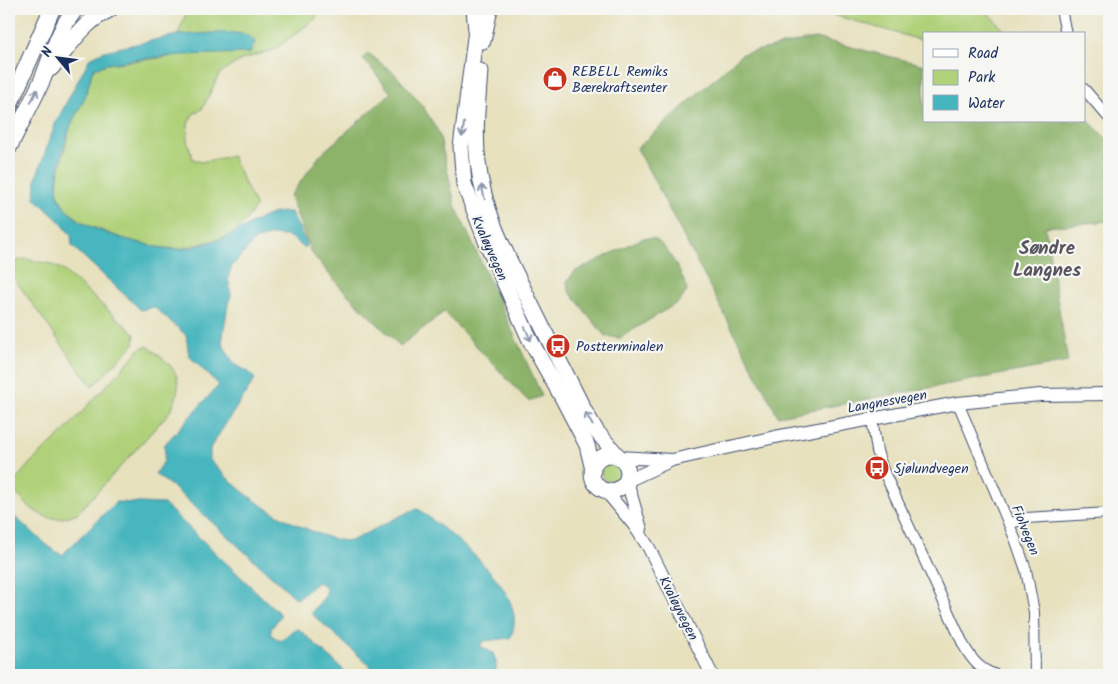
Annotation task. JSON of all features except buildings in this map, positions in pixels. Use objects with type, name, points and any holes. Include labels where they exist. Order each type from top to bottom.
[{"type":"highway","points":[[31,56],[41,9]]},
{"type":"highway","points":[[9,106],[52,9]]},
{"type":"highway","points":[[9,147],[43,77],[54,45],[76,9]]},
{"type":"highway","points":[[43,77],[80,31],[110,9]]},
{"type":"main road","points":[[463,9],[475,42]]},
{"type":"main road","name":"Kvaløyvegen","points":[[474,9],[475,42],[461,147],[464,184],[488,246],[530,340],[587,445],[593,470]]},
{"type":"main road","name":"Kvaløyvegen","points":[[490,9],[482,42],[477,113],[478,161],[484,198],[496,232],[584,410],[597,432],[619,457]]},
{"type":"main road","points":[[614,455],[619,457],[624,460],[628,470],[627,481],[620,488],[606,490],[595,483],[593,470],[597,461],[604,456],[614,455]]},
{"type":"street","points":[[1061,9],[1066,32]]},
{"type":"street","points":[[1086,91],[1109,118]]},
{"type":"street","name":"Langnesvegen","points":[[627,481],[672,460],[775,437],[958,403],[1040,395],[1109,394]]},
{"type":"street","name":"Fiolvegen","points":[[958,403],[1024,564],[1032,595],[1035,629],[1035,675]]},
{"type":"street","points":[[872,419],[877,451],[883,470],[964,646],[975,663],[984,670],[996,675]]},
{"type":"street","name":"Langnesvegen","points":[[619,457],[672,460]]},
{"type":"street","name":"Kvaløyvegen","points":[[627,481],[645,541],[712,675]]},
{"type":"street","name":"Kvaløyvegen","points":[[606,490],[645,541]]},
{"type":"street","points":[[1009,524],[1026,518],[1109,513]]},
{"type":"green space","points":[[190,9],[321,9],[314,20],[274,50],[243,59],[220,73],[202,109],[193,114],[188,124],[187,140],[193,159],[201,162],[232,156],[256,207],[236,232],[221,239],[178,249],[157,247],[121,238],[85,224],[68,211],[60,199],[57,190],[58,177],[70,127],[87,92],[93,69],[107,64],[169,57],[187,11]]},
{"type":"green space","points":[[984,9],[1006,32],[923,32],[923,41],[830,14],[763,10]]},
{"type":"green space","points":[[815,38],[923,65],[923,122],[1086,122],[1086,118],[1109,141],[1109,221],[1045,227],[1068,362],[778,416],[637,148],[742,54]]},
{"type":"green space","points":[[368,53],[394,73],[422,105],[439,133],[455,205],[542,396],[528,401],[444,312],[400,346],[339,286],[310,251],[290,196],[321,154],[391,93],[363,58]]},
{"type":"green space","points":[[643,238],[655,239],[665,248],[679,271],[687,291],[680,301],[620,338],[605,336],[569,291],[567,282],[574,272]]},
{"type":"green space","points":[[25,259],[51,264],[63,270],[135,334],[134,344],[92,387],[9,271],[9,263]]},
{"type":"green space","points":[[148,346],[170,365],[177,379],[178,391],[169,413],[79,512],[68,517],[49,518],[33,510],[10,487],[30,463],[60,436],[141,348]]},
{"type":"green space","points":[[610,463],[616,466],[619,472],[616,478],[610,481],[604,478],[601,472],[604,466]]},
{"type":"water","points":[[242,34],[252,38],[255,42],[250,53],[182,55],[131,60],[107,64],[93,69],[83,102],[71,125],[63,148],[57,181],[60,200],[77,219],[103,232],[159,248],[173,249],[188,248],[218,240],[271,214],[291,212],[306,247],[286,236],[272,235],[255,240],[232,266],[228,278],[231,295],[222,343],[234,364],[249,372],[255,379],[210,448],[210,460],[232,482],[266,508],[279,516],[334,539],[351,541],[410,511],[420,510],[468,549],[485,566],[500,584],[510,602],[514,620],[510,638],[484,641],[480,646],[493,653],[496,662],[496,675],[380,675],[311,613],[326,595],[326,587],[318,582],[297,599],[174,488],[155,474],[164,461],[165,444],[219,385],[189,356],[186,335],[154,307],[141,310],[72,246],[71,235],[35,198],[36,178],[56,122],[90,58],[104,51],[177,35]]},
{"type":"water","points":[[116,502],[164,504],[281,615],[271,629],[271,635],[281,641],[293,630],[299,629],[349,675],[9,675],[9,512],[53,550],[62,555]]},
{"type":"place","name":"REBELL Remiks Bærekraftsenter","points":[[555,79]]},
{"type":"place","name":"Postterminalen","points":[[558,346]]},
{"type":"place","name":"Sjølundvegen","points":[[877,468]]},
{"type":"district","name":"Søndre Langnes","points":[[1047,258]]}]
